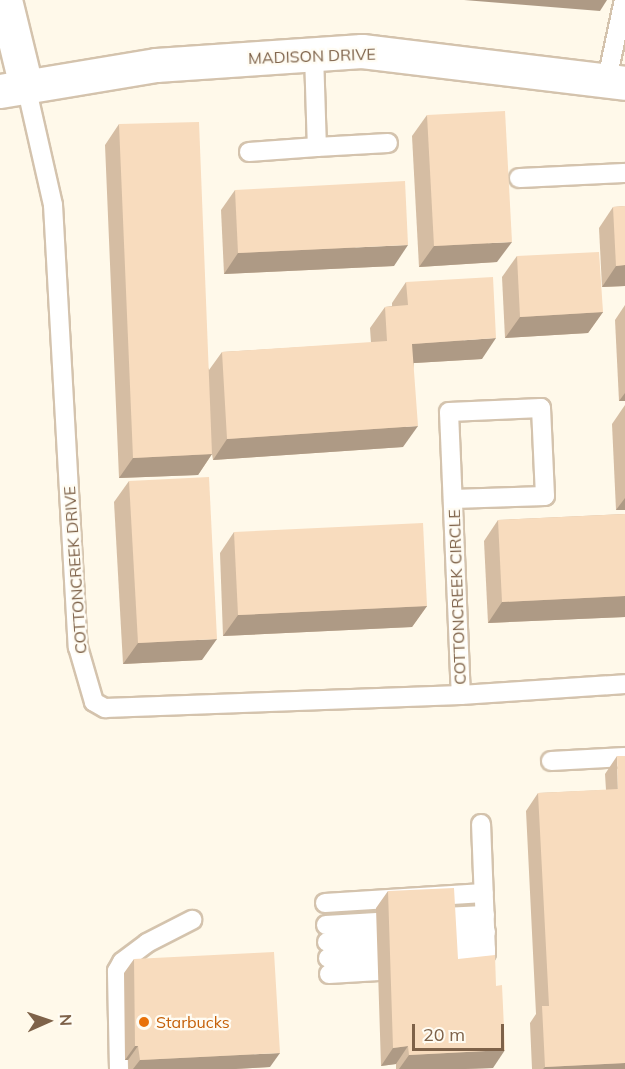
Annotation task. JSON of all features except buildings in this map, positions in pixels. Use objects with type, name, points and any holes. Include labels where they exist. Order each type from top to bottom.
[{"type":"street","points":[[5,0],[13,88]]},
{"type":"street","name":"MADISON DRIVE","points":[[13,88],[156,65],[362,51],[616,81]]},
{"type":"lane","points":[[616,81],[624,0]]},
{"type":"lane","points":[[314,54],[317,147]]},
{"type":"lane","name":"COTTONCREEK DRIVE","points":[[13,88],[53,205],[78,647],[94,702],[105,708],[461,695],[625,684]]},
{"type":"lane","points":[[249,152],[388,143]]},
{"type":"lane","points":[[519,178],[625,173]]},
{"type":"lane","name":"COTTONCREEK CIRCLE","points":[[453,499],[544,496],[541,408],[449,412],[461,695]]},
{"type":"lane","points":[[551,761],[625,757]]},
{"type":"lane","points":[[481,824],[486,932],[479,964],[444,942],[486,932]]},
{"type":"lane","points":[[325,903],[484,893]]},
{"type":"lane","points":[[119,1069],[117,971],[122,962],[147,943],[192,920]]},
{"type":"lane","points":[[327,950],[378,946],[327,950]]},
{"type":"place","name":"Starbucks","points":[[144,1022]]}]
